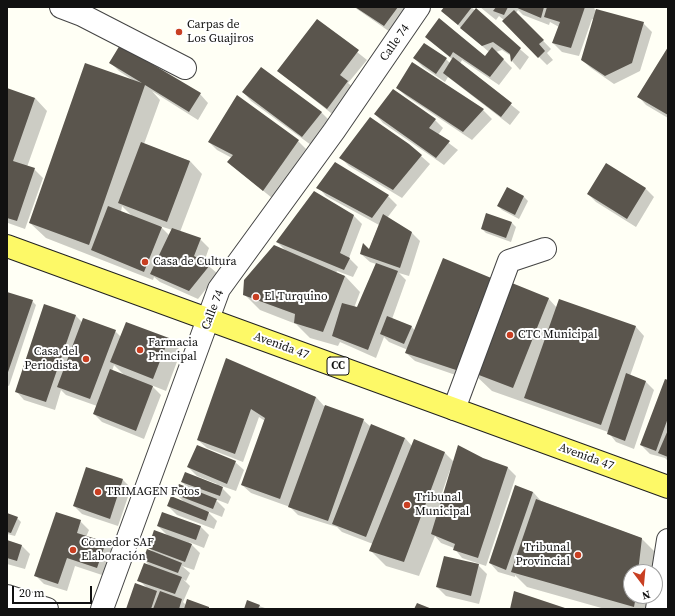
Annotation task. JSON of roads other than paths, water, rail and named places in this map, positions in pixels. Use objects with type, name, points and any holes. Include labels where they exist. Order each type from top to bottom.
[{"type":"main road","name":"Avenida 47","points":[[7,246],[668,487]]},
{"type":"street","points":[[61,7],[82,15],[185,68]]},
{"type":"street","name":"Calle 74","points":[[102,609],[209,320],[219,289],[334,131],[420,7]]},
{"type":"street","points":[[454,409],[509,261],[545,249]]},
{"type":"street","points":[[657,609],[668,540]]},
{"type":"street","points":[[7,596],[47,609]]},
{"type":"place","name":"Carpas de Los Guajiros","points":[[179,32]]},
{"type":"place","name":"Casa de Cultura","points":[[145,262]]},
{"type":"place","name":"El Turquino","points":[[256,297]]},
{"type":"place","name":"CTC Municipal","points":[[510,335]]},
{"type":"place","name":"Farmacia Principal","points":[[140,350]]},
{"type":"place","name":"Casa del Periodista","points":[[86,359]]},
{"type":"place","name":"TRIMAGEN Fotos","points":[[98,492]]},
{"type":"place","name":"Tribunal Municipal","points":[[407,505]]},
{"type":"place","name":"Comedor SAF Elaboración","points":[[73,550]]},
{"type":"place","name":"Tribunal Provincial","points":[[578,555]]}]
